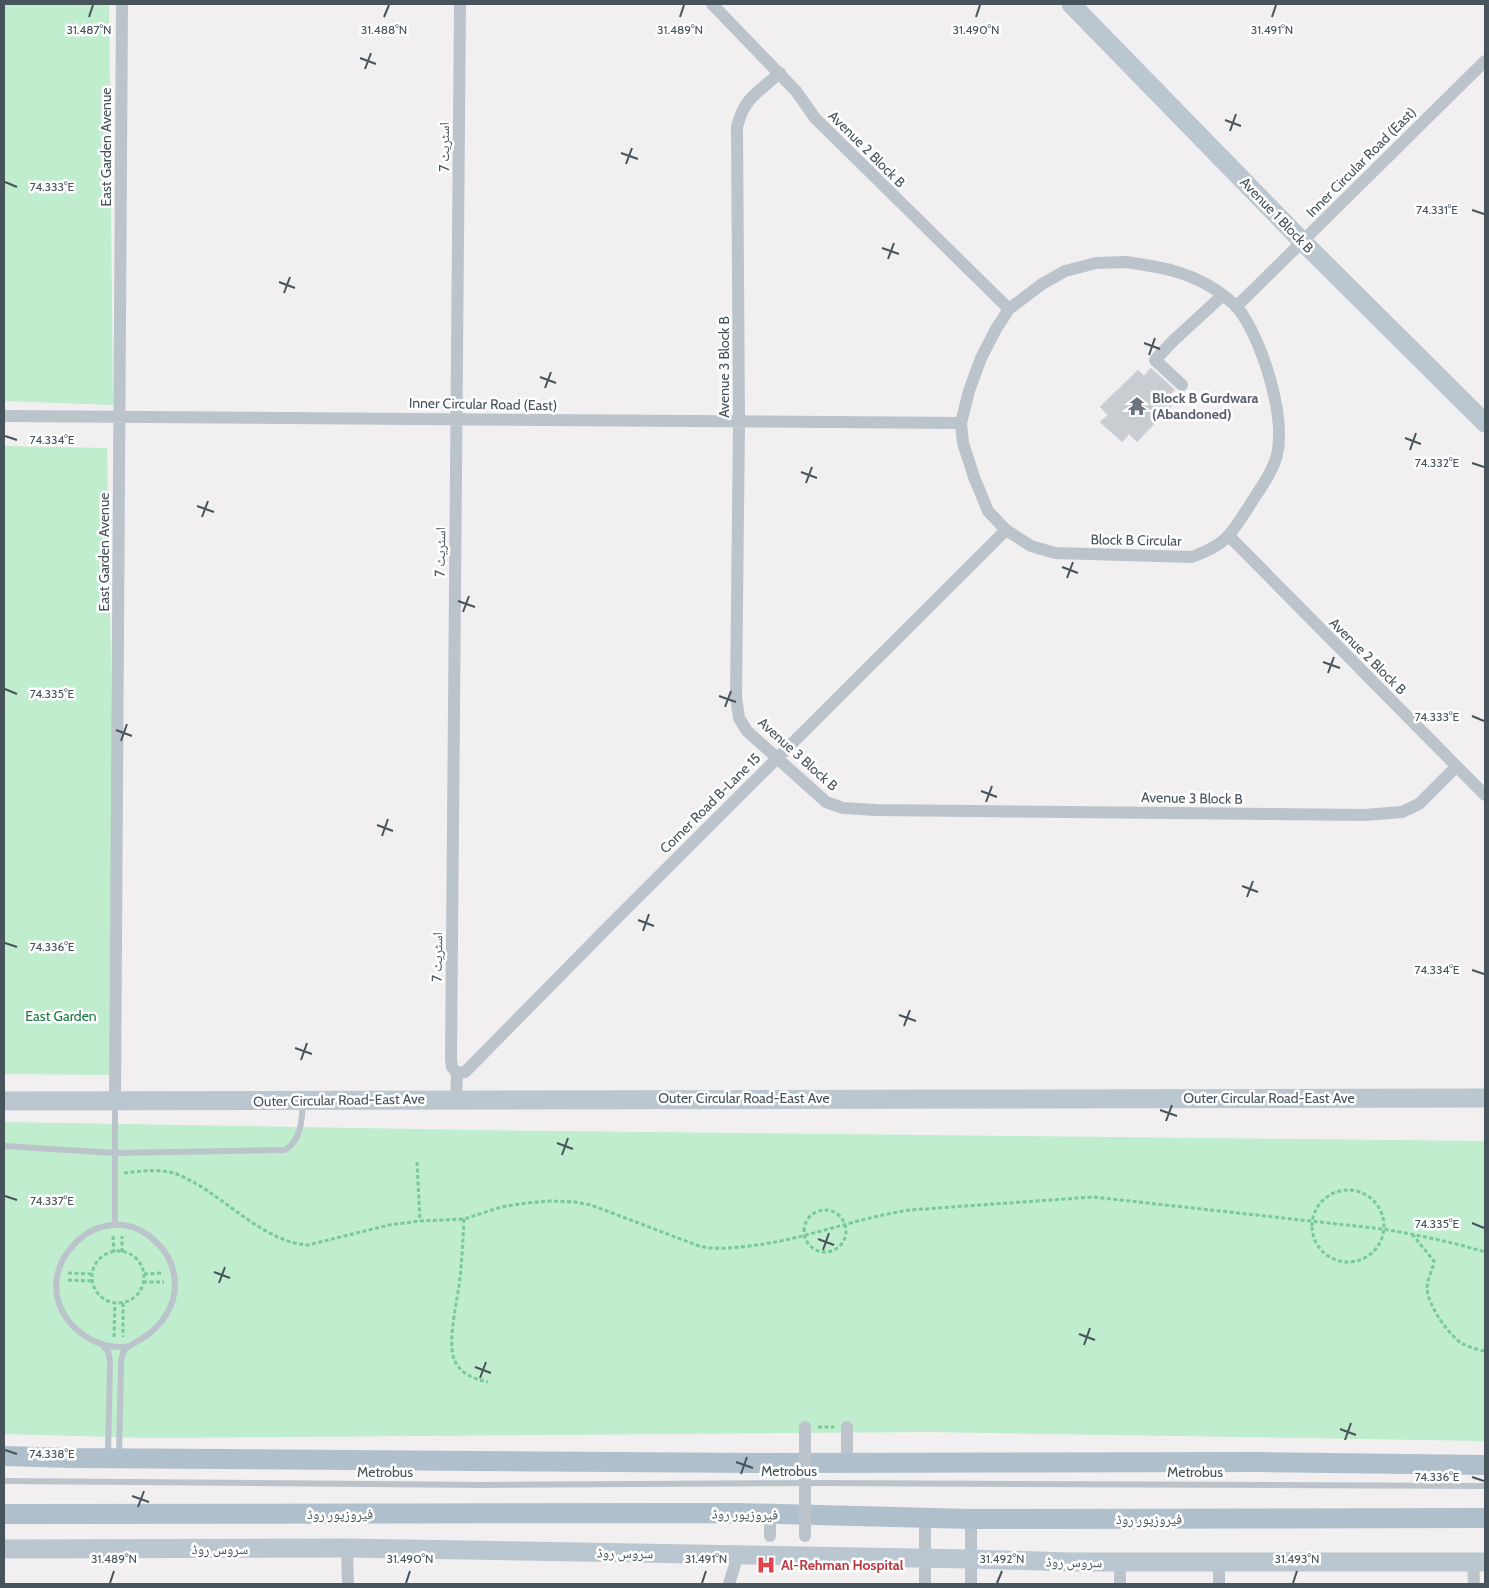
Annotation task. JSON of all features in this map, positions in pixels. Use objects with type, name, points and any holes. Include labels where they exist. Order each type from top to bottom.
[{"type":"main road","points":[[4,1456],[847,1463],[1260,1462],[1485,1465]]},
{"type":"main road","name":"فیروزپور روڈ","points":[[4,1514],[770,1514],[971,1519],[1485,1518]]},
{"type":"street","name":"East Garden Avenue","points":[[115,1101],[122,4]]},
{"type":"street","name":"اسٹریٹ 7","points":[[456,1099],[457,1073],[452,1068],[451,1059],[460,4]]},
{"type":"street","name":"Avenue 2 Block B","points":[[712,4],[780,73],[815,118],[1009,309]]},
{"type":"street","name":"Avenue 1 Block B","points":[[1071,4],[1302,241],[1485,423]]},
{"type":"street","name":"Inner Circular Road (East)","points":[[1236,307],[1485,60]]},
{"type":"street","name":"Avenue 3 Block B","points":[[780,73],[747,101],[740,112],[737,127],[739,422],[736,697],[738,718],[747,731],[826,802],[844,808],[875,810],[1364,815],[1402,812],[1419,804],[1456,767]]},
{"type":"street","name":"Block B Circular","points":[[1126,262],[1159,266],[1182,272],[1200,280],[1223,295],[1236,307],[1257,341],[1268,374],[1280,435],[1277,456],[1270,473],[1229,536],[1208,551],[1192,556],[1055,553],[1031,546],[1006,530],[988,512],[963,443],[961,423],[969,391],[981,358],[1009,309],[1042,284],[1065,271],[1096,264],[1126,262]]},
{"type":"street","points":[[1182,385],[1156,360],[1173,341],[1223,295]]},
{"type":"street","name":"Inner Circular Road (East)","points":[[4,416],[961,423]]},
{"type":"street","name":"Corner Road B-Lane 15","points":[[457,1073],[465,1072],[776,758],[1006,530]]},
{"type":"street","name":"Avenue 2 Block B","points":[[1229,536],[1485,795]]},
{"type":"street","name":"Outer Circular Road-East Ave","points":[[4,1101],[1485,1098]]},
{"type":"street","points":[[847,1426],[847,1463]]},
{"type":"street","points":[[805,1427],[805,1536]]},
{"type":"street","points":[[770,1514],[770,1536]]},
{"type":"street","points":[[925,1518],[925,1584]]},
{"type":"street","points":[[971,1519],[971,1584]]},
{"type":"street","points":[[348,1548],[348,1584]]},
{"type":"street","name":"سروس روڈ","points":[[4,1549],[348,1548],[1120,1562],[1479,1562]]},
{"type":"street","points":[[729,1584],[738,1555]]},
{"type":"street","points":[[1120,1562],[1120,1584]]},
{"type":"street","points":[[1219,1562],[1219,1584]]},
{"type":"street","points":[[1474,1584],[1479,1562]]},
{"type":"lane","points":[[115,1101],[115,1224]]},
{"type":"lane","points":[[4,1146],[114,1153],[285,1150],[293,1145],[302,1122],[303,1101]]},
{"type":"lane","points":[[115,1224],[132,1228],[150,1236],[164,1250],[172,1267],[175,1287],[171,1306],[161,1323],[147,1336],[126,1346],[114,1347],[102,1344],[80,1332],[69,1322],[57,1296],[58,1276],[65,1254],[74,1243],[92,1231],[115,1224]]},
{"type":"lane","points":[[102,1344],[108,1351],[110,1361],[114,1458]]},
{"type":"lane","points":[[114,1458],[121,1366],[126,1346]]},
{"type":"lane","name":"Metrobus","points":[[4,1481],[484,1485],[832,1483],[1485,1486]]},
{"type":"path","points":[[417,1162],[420,1221]]},
{"type":"path","points":[[114,1174],[144,1171],[175,1174],[205,1189],[274,1237],[298,1245],[308,1245],[360,1232],[420,1221],[464,1219],[501,1207],[550,1201],[575,1202],[611,1212],[699,1246],[712,1249],[777,1243],[883,1214],[910,1210],[1093,1197],[1175,1205],[1412,1234],[1460,1244],[1485,1252]]},
{"type":"path","points":[[1342,1190],[1351,1190],[1369,1196],[1376,1203],[1380,1211],[1383,1230],[1376,1247],[1370,1254],[1344,1262],[1326,1255],[1320,1248],[1312,1232],[1312,1222],[1314,1213],[1325,1198],[1342,1190]]},
{"type":"path","points":[[830,1210],[842,1218],[845,1225],[846,1232],[840,1246],[827,1252],[819,1252],[807,1243],[804,1237],[805,1222],[816,1212],[830,1210]]},
{"type":"path","points":[[464,1219],[460,1279],[452,1339],[454,1358],[461,1371],[476,1379],[488,1382]]},
{"type":"path","points":[[1412,1234],[1434,1261],[1427,1287],[1430,1302],[1437,1315],[1462,1344],[1485,1351]]},
{"type":"path","points":[[118,1252],[128,1254],[139,1262],[144,1274],[144,1282],[134,1297],[123,1303],[115,1303],[103,1298],[94,1287],[93,1274],[102,1257],[118,1252]]},
{"type":"path","points":[[144,1274],[173,1273]]},
{"type":"path","points":[[58,1276],[93,1274]]},
{"type":"path","points":[[58,1276],[93,1281]]},
{"type":"path","points":[[144,1282],[174,1282]]},
{"type":"path","points":[[114,1347],[115,1303]]},
{"type":"path","points":[[123,1303],[126,1346]]},
{"type":"path","points":[[805,1427],[847,1426]]},
{"type":"green space","points":[[4,4],[109,4],[113,405],[4,401]]},
{"type":"green space","name":"East Garden","points":[[4,446],[107,448],[119,1075],[4,1074]]},
{"type":"green space","points":[[4,1122],[473,1130],[1485,1141],[1485,1441],[929,1432],[151,1438],[4,1434]]},
{"type":"building","name":"Block B Gurdwara (Abandoned)","points":[[1151,368],[1175,390],[1167,398],[1173,404],[1137,442],[1129,434],[1122,442],[1100,422],[1108,415],[1100,407],[1138,370],[1144,376]]},
{"type":"place","name":"Block B Gurdwara (Abandoned)","points":[[1137,406]]},
{"type":"place","name":"Al-Rehman Hospital","points":[[766,1565]]}]
